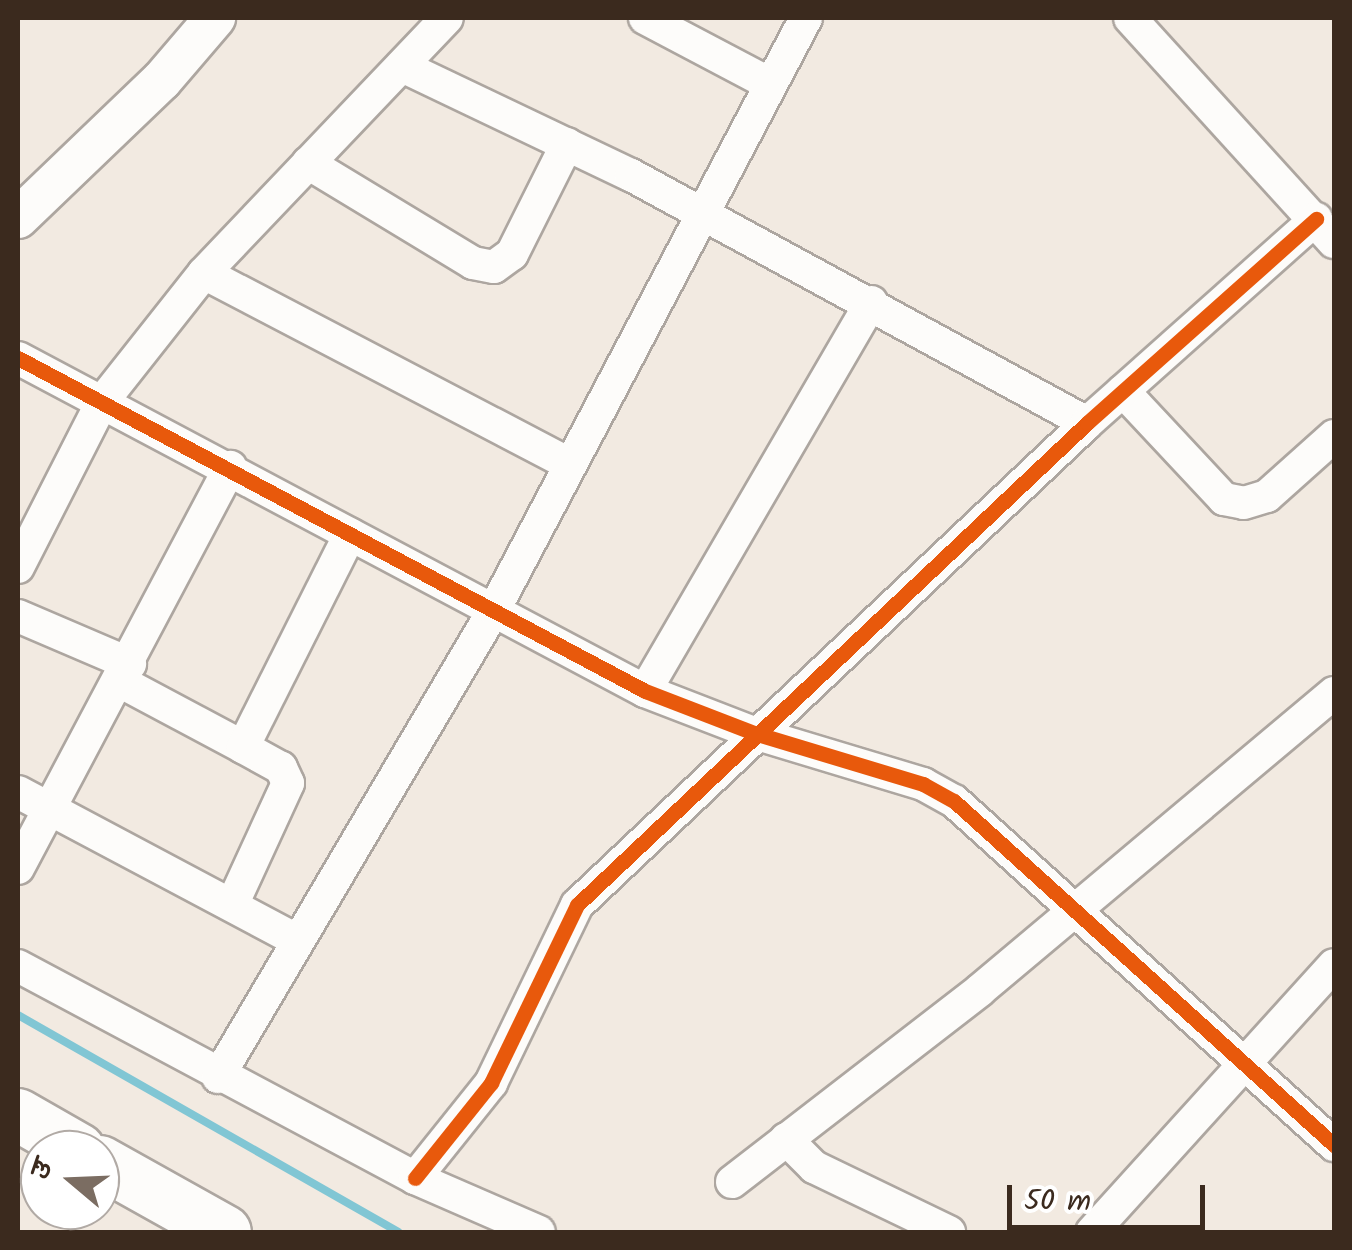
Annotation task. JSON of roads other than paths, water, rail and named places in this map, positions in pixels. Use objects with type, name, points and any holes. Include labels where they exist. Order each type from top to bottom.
[{"type":"highway","points":[[18,1116],[43,1130]]},
{"type":"highway","points":[[120,1173],[225,1232]]},
{"type":"highway","points":[[120,1206],[168,1232]]},
{"type":"street","points":[[18,218],[162,80],[215,18]]},
{"type":"street","points":[[18,567],[102,402],[204,273],[446,18]]},
{"type":"street","points":[[644,18],[770,84]]},
{"type":"street","points":[[218,1077],[296,940],[371,825],[494,610],[806,18]]},
{"type":"street","points":[[415,1178],[491,1083],[577,905],[754,733],[1087,423],[1327,227],[1130,18]]},
{"type":"street","points":[[402,66],[567,144],[871,302],[1087,423]]},
{"type":"street","points":[[308,163],[473,263],[494,267],[512,254],[567,144]]},
{"type":"street","points":[[204,273],[570,464]]},
{"type":"street","points":[[645,690],[871,302]]},
{"type":"street","points":[[18,358],[645,690],[754,733],[923,784],[984,824],[1243,1066],[1334,1145]]},
{"type":"street","points":[[1123,391],[1224,499],[1267,496],[1329,453]]},
{"type":"street","points":[[18,868],[126,673],[230,467]]},
{"type":"street","points":[[243,747],[350,534]]},
{"type":"street","points":[[18,616],[126,673],[281,768],[288,783],[232,905]]},
{"type":"street","points":[[732,1182],[1074,910],[1334,693]]},
{"type":"street","points":[[18,792],[296,940]]},
{"type":"street","points":[[1092,1232],[1334,965]]},
{"type":"street","points":[[18,966],[218,1077],[415,1178],[539,1232]]},
{"type":"street","points":[[786,1140],[814,1167],[949,1232]]},
{"type":"waterway","points":[[18,1015],[399,1232]]}]
